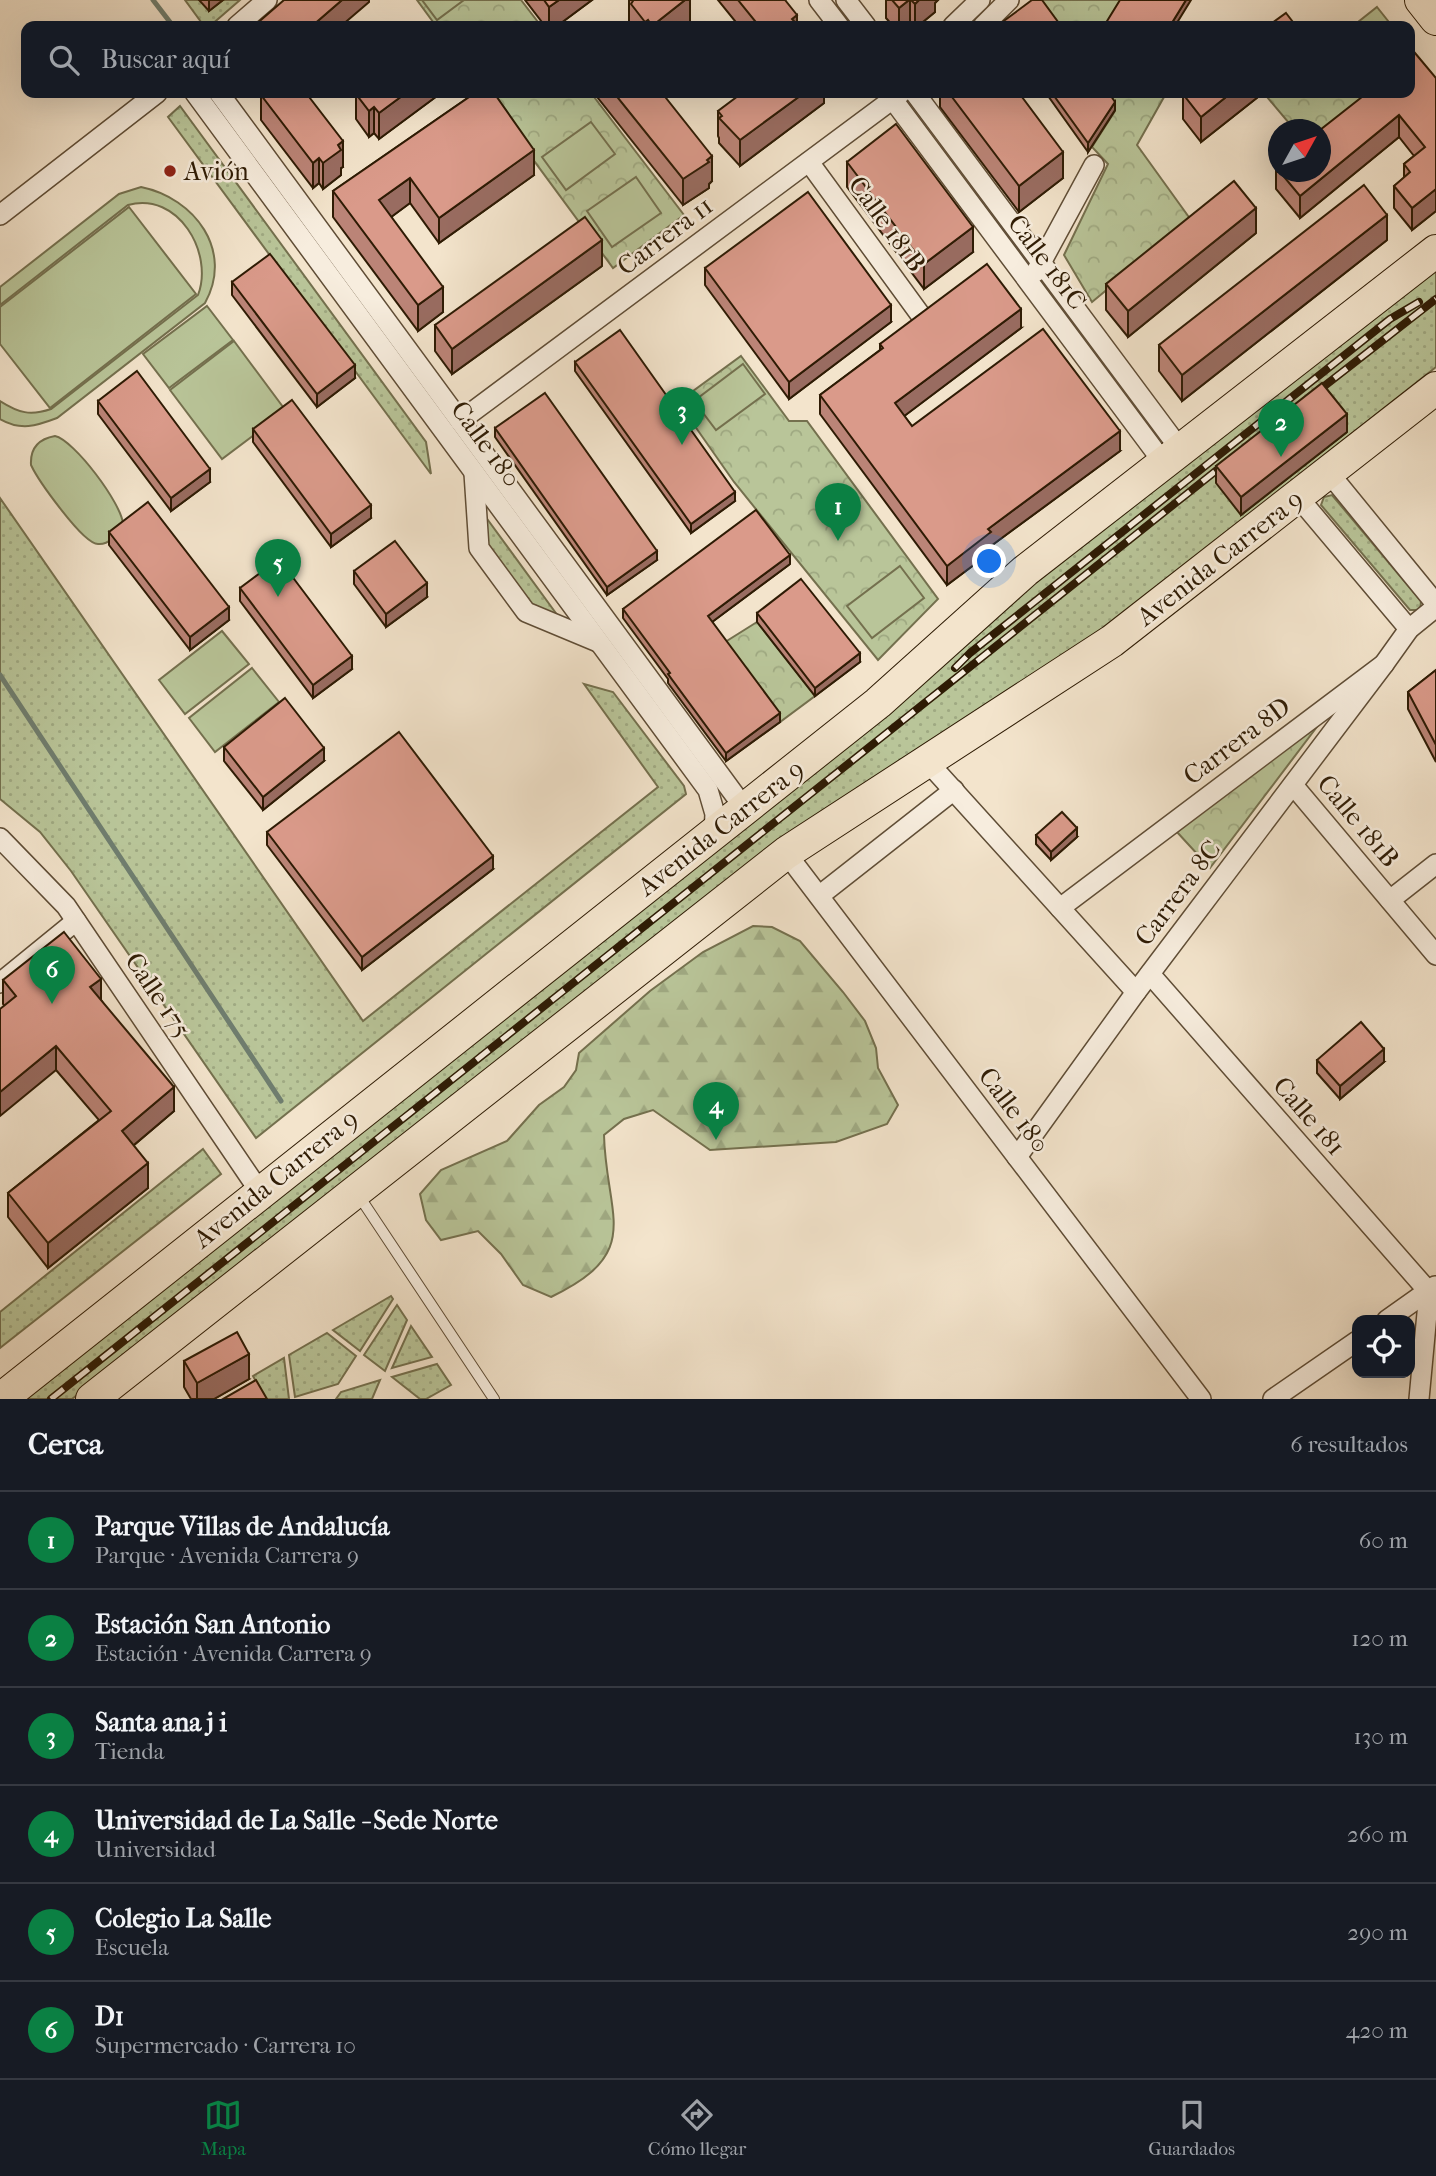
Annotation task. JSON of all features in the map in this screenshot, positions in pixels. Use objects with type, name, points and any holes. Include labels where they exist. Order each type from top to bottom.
[{"type":"main road","points":[[1421,0],[1436,19]]},
{"type":"main road","name":"Avenida Carrera 9","points":[[1,1399],[878,703],[1024,571],[1436,251]]},
{"type":"main road","name":"Avenida Carrera 9","points":[[92,1399],[786,852],[1112,641],[1435,391]]},
{"type":"street","points":[[243,21],[267,0]]},
{"type":"street","points":[[819,0],[835,21]]},
{"type":"street","points":[[846,0],[862,21]]},
{"type":"street","points":[[958,21],[980,0]]},
{"type":"street","points":[[989,21],[1010,0]]},
{"type":"street","points":[[0,215],[151,98]]},
{"type":"street","name":"Calle 180","points":[[199,98],[708,790],[715,814],[714,833]]},
{"type":"street","name":"Calle 180","points":[[223,98],[745,809]]},
{"type":"street","name":"Carrera 11","points":[[460,421],[809,162],[890,98]]},
{"type":"street","name":"Calle 181C","points":[[896,98],[1030,283],[1171,456]]},
{"type":"street","name":"Calle 181C","points":[[919,98],[1041,262],[1171,456]]},
{"type":"street","name":"Calle 181B","points":[[809,162],[922,317]]},
{"type":"street","points":[[1030,283],[1094,166]]},
{"type":"street","points":[[474,472],[479,548],[526,612],[600,643]]},
{"type":"street","points":[[1329,472],[1436,605]]},
{"type":"street","points":[[1298,497],[1409,629]]},
{"type":"street","name":"Carrera 8D","points":[[1060,908],[1384,664],[1409,629],[1436,605]]},
{"type":"street","name":"Carrera 8C","points":[[1017,1157],[1136,992],[1384,664]]},
{"type":"street","points":[[926,760],[1136,992]]},
{"type":"street","name":"Calle 181B","points":[[1293,785],[1436,955]]},
{"type":"street","points":[[819,896],[954,790]]},
{"type":"street","name":"Calle 175","points":[[0,838],[19,855],[76,921],[260,1192]]},
{"type":"street","name":"Calle 180","points":[[786,852],[1201,1399]]},
{"type":"street","points":[[1390,900],[1436,864]]},
{"type":"street","points":[[0,983],[76,921]]},
{"type":"street","name":"Calle 181","points":[[1150,974],[1432,1288]]},
{"type":"street","points":[[1394,1315],[1432,1288]]},
{"type":"street","points":[[1419,1399],[1432,1288]]},
{"type":"street","points":[[1273,1399],[1352,1344]]},
{"type":"lane","points":[[354,1190],[494,1399]]},
{"type":"green space","points":[[185,0],[240,0],[216,21],[200,21]]},
{"type":"green space","points":[[417,0],[521,0],[537,21],[432,21]]},
{"type":"green space","points":[[422,0],[464,0],[437,20]]},
{"type":"green space","points":[[1042,0],[1126,0],[1113,21],[1051,21],[1039,4]]},
{"type":"green space","points":[[1377,7],[1388,21],[1359,21]]},
{"type":"green space","points":[[488,98],[595,98],[684,215],[613,268]]},
{"type":"green space","points":[[1106,98],[1163,98],[1137,145],[1191,220],[1092,302],[1064,255],[1108,164],[1092,147],[1115,111]]},
{"type":"green space","points":[[1268,98],[1362,98],[1331,123],[1331,119],[1286,119]]},
{"type":"green space","points":[[180,106],[426,442],[431,474],[168,117]]},
{"type":"green space","points":[[591,122],[615,154],[566,190],[542,157]]},
{"type":"green space","points":[[636,177],[661,213],[612,247],[587,211]]},
{"type":"green space","points":[[141,187],[178,202],[193,215],[204,230],[212,246],[215,264],[213,284],[205,303],[57,418],[28,426],[15,425],[0,419],[0,401],[25,412],[51,409],[198,295],[202,278],[201,261],[188,229],[176,216],[162,207],[146,203],[128,205],[0,305],[0,287],[119,194]]},
{"type":"green space","points":[[129,207],[196,294],[50,408],[0,344],[0,307]]},
{"type":"green space","points":[[1436,266],[1436,367],[1115,621],[777,843],[72,1399],[22,1399],[1001,609]]},
{"type":"green space","points":[[207,306],[233,340],[169,388],[143,354]]},
{"type":"green space","points":[[234,341],[286,411],[222,459],[170,390]]},
{"type":"green space","points":[[741,356],[789,421],[807,421],[938,599],[878,660],[734,482],[678,402]]},
{"type":"green space","points":[[743,364],[765,394],[716,430],[694,401]]},
{"type":"green space","points":[[55,436],[85,460],[115,502],[123,524],[107,543],[98,544],[82,534],[51,497],[31,465],[36,445]]},
{"type":"green space","points":[[1332,495],[1421,601],[1420,610],[1410,610],[1321,505],[1324,497]]},
{"type":"green space","points":[[0,498],[363,1021],[658,787],[584,684],[613,692],[684,786],[686,794],[256,1138],[71,871],[40,832],[0,799]]},
{"type":"green space","points":[[485,516],[558,616],[531,607],[486,544]]},
{"type":"green space","points":[[900,566],[924,598],[872,638],[847,606]]},
{"type":"green space","points":[[757,622],[815,696],[780,722],[722,644]]},
{"type":"green space","points":[[222,631],[249,664],[185,714],[159,680]]},
{"type":"green space","points":[[252,668],[279,702],[215,752],[189,718]]},
{"type":"green space","points":[[1332,707],[1210,868],[1177,832]]},
{"type":"green space","points":[[753,926],[772,927],[800,941],[865,1021],[876,1048],[878,1068],[898,1105],[887,1124],[836,1142],[710,1150],[653,1110],[624,1119],[604,1135],[613,1210],[614,1230],[610,1248],[599,1264],[580,1280],[551,1297],[523,1285],[501,1254],[478,1231],[441,1240],[426,1220],[420,1194],[441,1170],[507,1141],[539,1105],[564,1087],[576,1070],[579,1053],[650,991],[703,952]]},
{"type":"green space","points":[[203,1149],[221,1174],[0,1348],[0,1312]]},
{"type":"green space","points":[[391,1296],[393,1299],[360,1351],[333,1330]]},
{"type":"green space","points":[[397,1305],[407,1320],[385,1371],[364,1355]]},
{"type":"green space","points":[[411,1326],[432,1357],[392,1368]]},
{"type":"green space","points":[[327,1333],[356,1356],[338,1384],[295,1397],[289,1355]]},
{"type":"green space","points":[[284,1358],[289,1399],[266,1399],[253,1376]]},
{"type":"green space","points":[[437,1364],[451,1385],[426,1399],[420,1399],[392,1377]]},
{"type":"green space","points":[[380,1380],[372,1399],[336,1399],[341,1392]]},
{"type":"building","points":[[284,0],[342,0],[318,21],[260,21]]},
{"type":"building","points":[[544,0],[559,0],[549,7]]},
{"type":"building","points":[[685,0],[658,21],[644,21],[631,4],[633,1]]},
{"type":"building","points":[[738,0],[785,0],[797,15],[792,19],[794,21],[755,21]]},
{"type":"building","points":[[892,0],[909,0],[899,8]]},
{"type":"building","points":[[1032,0],[1042,0],[1057,21],[1004,21]]},
{"type":"building","points":[[1120,0],[1186,0],[1173,21],[1107,21]]},
{"type":"building","points":[[1286,13],[1292,21],[1275,21]]},
{"type":"building","points":[[1415,53],[1436,78],[1436,189],[1412,208],[1394,186],[1410,172],[1404,164],[1425,147],[1399,115],[1331,171],[1331,121],[1361,98],[1415,98]]},
{"type":"building","points":[[263,98],[310,98],[343,141],[338,145],[341,150],[323,163],[319,158],[313,163]]},
{"type":"building","points":[[359,98],[399,98],[379,113],[374,107],[369,111]]},
{"type":"building","points":[[468,98],[498,98],[534,150],[439,218],[410,178],[379,200],[443,287],[418,305],[333,191]]},
{"type":"building","points":[[618,98],[666,98],[712,156],[707,160],[709,162],[683,179]]},
{"type":"building","points":[[735,98],[797,98],[740,140],[719,118],[722,116],[718,111]]},
{"type":"building","points":[[953,98],[1023,98],[1063,152],[1019,186]]},
{"type":"building","points":[[1056,98],[1112,98],[1115,102],[1088,143]]},
{"type":"building","points":[[1186,98],[1225,98],[1201,117]]},
{"type":"building","points":[[896,124],[973,227],[924,264],[847,162]]},
{"type":"building","points":[[1234,181],[1256,208],[1128,311],[1106,284]]},
{"type":"building","points":[[1288,182],[1317,182],[1300,196]]},
{"type":"building","points":[[1364,185],[1387,215],[1182,375],[1159,345]]},
{"type":"building","points":[[808,192],[891,305],[789,382],[705,268]]},
{"type":"building","points":[[585,217],[602,240],[452,349],[435,325]]},
{"type":"building","points":[[270,254],[355,365],[317,394],[232,282]]},
{"type":"building","points":[[987,264],[1021,309],[895,403],[912,426],[1043,329],[1120,431],[988,529],[991,532],[947,566],[820,395],[883,348],[880,344]]},
{"type":"building","points":[[620,330],[735,492],[691,524],[575,362]]},
{"type":"building","points":[[137,371],[210,469],[171,498],[98,401]]},
{"type":"building","points":[[1322,383],[1347,414],[1241,497],[1216,466]]},
{"type":"building","points":[[545,393],[657,551],[607,587],[495,428]]},
{"type":"building","points":[[292,400],[371,505],[331,534],[253,429]]},
{"type":"building","points":[[148,502],[229,607],[190,637],[109,532]]},
{"type":"building","points":[[756,510],[790,555],[708,616],[780,713],[726,753],[623,609]]},
{"type":"building","points":[[395,541],[427,583],[386,614],[354,571]]},
{"type":"building","points":[[279,559],[352,656],[313,685],[240,588]]},
{"type":"building","points":[[801,579],[860,653],[815,688],[757,613]]},
{"type":"building","points":[[1436,670],[1436,745],[1408,692]]},
{"type":"building","points":[[285,698],[324,748],[263,797],[224,747]]},
{"type":"building","points":[[399,732],[493,856],[362,957],[267,832]]},
{"type":"building","points":[[1062,812],[1077,828],[1051,852],[1036,835]]},
{"type":"building","points":[[64,932],[101,979],[90,987],[174,1087],[122,1131],[148,1163],[48,1243],[8,1193],[111,1111],[56,1046],[0,1092],[0,1009],[16,996],[3,980]]},
{"type":"building","points":[[1361,1022],[1384,1049],[1340,1086],[1317,1060]]},
{"type":"building","points":[[237,1332],[249,1354],[197,1383],[184,1361]]},
{"type":"building","points":[[256,1380],[267,1399],[223,1399]]},
{"type":"waterway","points":[[153,0],[169,21]]},
{"type":"waterway","points":[[0,675],[281,1101]]},
{"type":"railway","points":[[1309,398],[1436,299]]},
{"type":"railway","points":[[955,668],[970,653],[1390,319],[1419,302]]},
{"type":"railway","points":[[51,1399],[1232,458]]},
{"type":"place","name":"Avión","points":[[170,171]]},
{"type":"place","name":"Santa ana j i","points":[[682,445]]},
{"type":"place","name":"Estación San Antonio","points":[[1281,457]]},
{"type":"place","name":"Parque Villas de Andalucía","points":[[838,541]]},
{"type":"place","name":"Colegio La Salle","points":[[278,597]]},
{"type":"place","name":"D1","points":[[52,1004]]},
{"type":"place","name":"Universidad de La Salle - Sede Norte","points":[[716,1140]]}]
